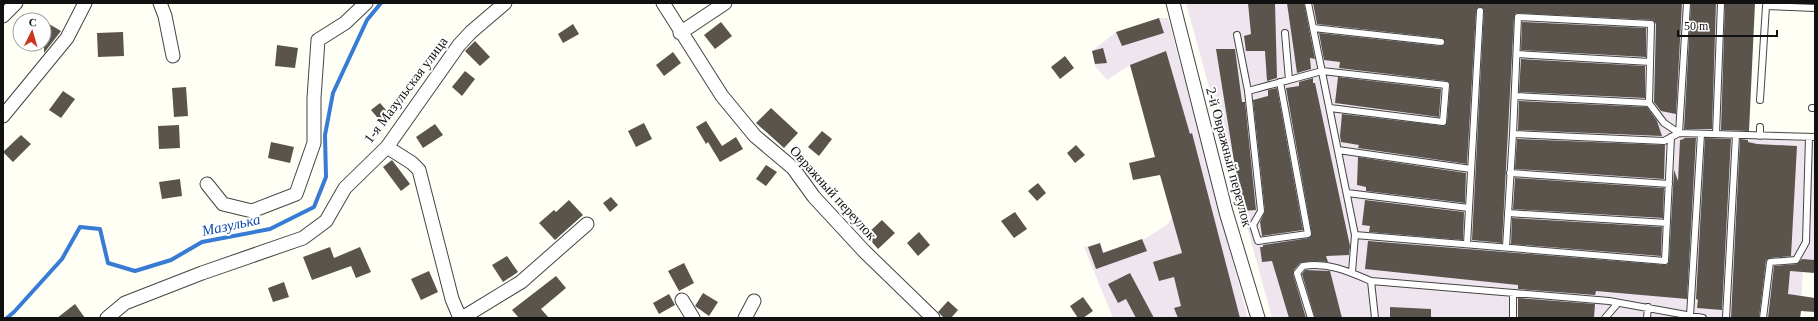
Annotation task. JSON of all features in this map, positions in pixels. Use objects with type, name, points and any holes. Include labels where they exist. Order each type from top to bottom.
[{"type":"street","points":[[3,16],[16,3]]},
{"type":"street","points":[[3,116],[66,38],[85,3]]},
{"type":"street","points":[[160,3],[165,16],[173,56]]},
{"type":"street","points":[[206,184],[223,204],[252,211],[296,194],[314,143],[314,98],[318,40],[345,24],[366,3]]},
{"type":"street","name":"1-я Мазульская улица","points":[[114,316],[125,303],[202,272],[303,238],[326,221],[345,188],[387,146],[459,45],[471,32],[505,3]]},
{"type":"street","name":"Овражный переулок","points":[[663,3],[680,33],[722,96],[755,136],[793,168],[814,197],[854,240],[933,318]]},
{"type":"street","points":[[680,33],[726,3]]},
{"type":"street","name":"2-й Овражный переулок","points":[[1173,3],[1226,212],[1258,318]]},
{"type":"street","points":[[387,146],[412,163],[419,170],[452,299],[461,318],[521,282],[587,224]]},
{"type":"street","points":[[682,300],[693,318]]},
{"type":"street","points":[[745,318],[754,301]]},
{"type":"lane","points":[[1308,3],[1356,235],[1352,272]]},
{"type":"lane","points":[[1679,133],[1687,3]]},
{"type":"lane","points":[[1716,134],[1721,3]]},
{"type":"lane","points":[[1760,100],[1766,6],[1815,8]]},
{"type":"lane","points":[[1467,244],[1480,11]]},
{"type":"lane","points":[[1506,247],[1518,17],[1651,24],[1649,103],[1664,123],[1679,133]]},
{"type":"lane","points":[[1313,28],[1441,42]]},
{"type":"lane","points":[[1285,33],[1289,80]]},
{"type":"lane","points":[[1237,36],[1248,91],[1261,211],[1253,225],[1258,241],[1308,234],[1280,82]]},
{"type":"lane","points":[[1517,54],[1650,62]]},
{"type":"lane","points":[[1248,91],[1322,71],[1446,85],[1443,122],[1330,108]]},
{"type":"lane","points":[[1515,96],[1649,103]]},
{"type":"lane","points":[[1760,128],[1760,136]]},
{"type":"lane","points":[[1513,134],[1664,141],[1679,133],[1812,137],[1806,242],[1796,260],[1770,262],[1763,318]]},
{"type":"lane","points":[[1690,316],[1701,134]]},
{"type":"lane","points":[[1726,318],[1736,135]]},
{"type":"lane","points":[[1356,235],[1665,261],[1671,137]]},
{"type":"lane","points":[[1338,150],[1471,169]]},
{"type":"lane","points":[[1510,173],[1669,184]]},
{"type":"lane","points":[[1347,193],[1469,208]]},
{"type":"lane","points":[[1508,213],[1667,223]]},
{"type":"lane","points":[[1310,318],[1297,273],[1303,266],[1317,264],[1342,268],[1371,282],[1618,303],[1648,307],[1703,318]]},
{"type":"lane","points":[[1371,282],[1375,318]]},
{"type":"lane","points":[[1513,318],[1514,293]]},
{"type":"lane","points":[[1605,318],[1618,303]]},
{"type":"lane","points":[[1647,318],[1648,307]]},
{"type":"shaded area","points":[[1186,3],[1730,3],[1724,137],[1815,142],[1815,273],[1803,272],[1800,318],[1272,318]]},
{"type":"shaded area","points":[[1159,18],[1168,18],[1248,318],[1113,318],[1084,247],[1100,243],[1104,252],[1146,238],[1168,224],[1172,217],[1130,65],[1107,80],[1095,66],[1092,51],[1116,32]]},
{"type":"building","points":[[1248,3],[1275,3],[1277,78],[1267,81],[1265,51],[1246,51],[1244,36],[1251,34]]},
{"type":"building","points":[[1287,3],[1304,3],[1315,59],[1310,58],[1311,69],[1297,73]]},
{"type":"building","points":[[1313,3],[1682,3],[1676,114],[1661,111],[1654,102],[1656,24],[1653,20],[1516,13],[1514,17],[1502,243],[1472,240],[1484,9],[1478,7],[1476,11],[1467,164],[1358,148],[1359,145],[1341,142],[1340,136],[1342,114],[1445,126],[1447,122],[1450,83],[1446,81],[1339,68],[1340,62],[1324,60],[1319,33],[1441,46],[1444,45],[1445,41],[1441,38],[1317,24]]},
{"type":"building","points":[[1691,3],[1716,3],[1712,129],[1684,129]]},
{"type":"building","points":[[1725,3],[1755,3],[1749,131],[1721,130]]},
{"type":"building","points":[[1159,18],[1164,33],[1122,46],[1116,32]]},
{"type":"building","points":[[721,22],[732,36],[715,49],[704,35]]},
{"type":"building","points":[[1522,22],[1646,28],[1646,57],[1521,50]]},
{"type":"building","points":[[573,24],[579,34],[563,43],[558,34]]},
{"type":"building","points":[[52,26],[61,31],[52,43]]},
{"type":"building","points":[[123,32],[124,56],[98,57],[97,33]]},
{"type":"building","points":[[475,41],[490,57],[480,66],[465,51]]},
{"type":"building","points":[[277,45],[298,48],[295,68],[275,66]]},
{"type":"building","points":[[1103,48],[1107,63],[1095,64],[1092,51]]},
{"type":"building","points":[[1216,49],[1235,49],[1242,102],[1245,102],[1256,210],[1242,211]]},
{"type":"building","points":[[1166,51],[1190,134],[1192,133],[1240,318],[1178,318],[1174,308],[1181,306],[1174,277],[1159,281],[1153,262],[1182,253],[1160,175],[1133,180],[1129,163],[1155,157],[1130,65]]},
{"type":"building","points":[[673,52],[681,63],[664,76],[656,65]]},
{"type":"building","points":[[1065,56],[1074,68],[1060,79],[1051,67]]},
{"type":"building","points":[[1521,59],[1645,66],[1645,98],[1519,92]]},
{"type":"building","points":[[465,71],[475,79],[462,96],[452,87]]},
{"type":"building","points":[[1338,77],[1441,89],[1439,117],[1335,103]]},
{"type":"building","points":[[1313,78],[1350,246],[1349,255],[1326,256],[1328,262],[1312,261],[1300,263],[1294,270],[1293,274],[1306,318],[1289,318],[1272,261],[1262,262],[1260,247],[1263,247],[1263,245],[1309,238],[1312,235],[1286,88],[1299,86],[1299,82]]},
{"type":"building","points":[[186,87],[188,116],[174,117],[172,88]]},
{"type":"building","points":[[1277,88],[1303,230],[1262,236],[1260,222],[1265,211],[1253,100],[1268,96],[1268,90]]},
{"type":"building","points":[[63,91],[75,99],[61,118],[49,110]]},
{"type":"building","points":[[1519,101],[1647,107],[1657,121],[1662,136],[1518,130]]},
{"type":"building","points":[[380,103],[391,116],[382,123],[371,110]]},
{"type":"building","points":[[771,108],[798,133],[784,148],[756,123]]},
{"type":"building","points":[[706,121],[722,146],[736,137],[743,149],[720,162],[708,142],[706,144],[696,127]]},
{"type":"building","points":[[644,123],[652,139],[636,147],[628,131]]},
{"type":"building","points":[[435,124],[443,135],[423,148],[416,137]]},
{"type":"building","points":[[179,125],[180,148],[159,149],[158,126]]},
{"type":"building","points":[[822,131],[832,139],[819,156],[808,147]]},
{"type":"building","points":[[21,135],[31,144],[13,162],[3,152]]},
{"type":"building","points":[[1684,138],[1696,138],[1687,299],[1596,291],[1595,295],[1518,289],[1518,285],[1365,269],[1368,241],[1667,265],[1669,261],[1674,170],[1678,181],[1680,140]]},
{"type":"building","points":[[1705,138],[1731,139],[1722,310],[1697,308],[1698,300],[1696,299]]},
{"type":"building","points":[[1517,139],[1665,145],[1664,179],[1515,169]]},
{"type":"building","points":[[1740,139],[1748,140],[1748,142],[1757,144],[1797,146],[1791,256],[1770,258],[1766,260],[1759,318],[1731,318]]},
{"type":"building","points":[[271,142],[294,147],[290,163],[268,158]]},
{"type":"building","points":[[1076,145],[1085,155],[1075,163],[1067,153]]},
{"type":"building","points":[[1358,157],[1466,173],[1465,203],[1366,191],[1366,187],[1357,185]]},
{"type":"building","points":[[392,160],[410,184],[401,191],[383,167]]},
{"type":"building","points":[[766,165],[777,172],[766,186],[756,179]]},
{"type":"building","points":[[1515,178],[1664,188],[1663,218],[1513,209]]},
{"type":"building","points":[[180,179],[182,196],[162,199],[159,182]]},
{"type":"building","points":[[1038,183],[1046,193],[1037,201],[1028,191]]},
{"type":"building","points":[[611,197],[618,205],[610,212],[603,203]]},
{"type":"building","points":[[569,200],[583,215],[555,240],[539,223],[554,210],[556,212]]},
{"type":"building","points":[[1365,200],[1464,212],[1463,240],[1369,232],[1370,226],[1362,225]]},
{"type":"building","points":[[1015,212],[1027,229],[1014,238],[1001,221]]},
{"type":"building","points":[[1512,218],[1662,227],[1661,256],[1511,244]]},
{"type":"building","points":[[882,220],[895,233],[878,249],[866,235]]},
{"type":"building","points":[[919,232],[930,245],[918,256],[907,243]]},
{"type":"building","points":[[1142,239],[1147,251],[1096,269],[1088,247],[1100,243],[1103,253]]},
{"type":"building","points":[[330,247],[334,258],[360,247],[371,272],[356,278],[351,266],[312,280],[303,257]]},
{"type":"building","points":[[507,256],[518,272],[503,282],[492,265]]},
{"type":"building","points":[[1802,259],[1815,260],[1815,273],[1790,271],[1788,294],[1815,298],[1815,312],[1801,311],[1800,318],[1768,318],[1774,266],[1797,264]]},
{"type":"building","points":[[684,263],[694,283],[679,291],[668,271]]},
{"type":"building","points":[[1305,270],[1330,271],[1342,318],[1315,318],[1302,274]]},
{"type":"building","points":[[429,271],[438,292],[421,300],[411,279]]},
{"type":"building","points":[[1130,273],[1154,318],[1136,318],[1126,299],[1118,303],[1108,284]]},
{"type":"building","points":[[556,276],[566,288],[541,309],[549,318],[519,318],[512,310]]},
{"type":"building","points":[[284,282],[289,297],[273,302],[268,288]]},
{"type":"building","points":[[703,293],[718,302],[709,316],[695,306]]},
{"type":"building","points":[[669,294],[675,305],[659,314],[653,303]]},
{"type":"building","points":[[1083,297],[1093,311],[1083,318],[1078,318],[1070,306]]},
{"type":"building","points":[[1518,298],[1595,304],[1594,318],[1518,318]]},
{"type":"building","points":[[948,301],[958,310],[951,318],[944,318],[938,312]]},
{"type":"building","points":[[75,304],[85,318],[57,318]]},
{"type":"building","points":[[1390,307],[1431,309],[1431,318],[1390,318]]},
{"type":"waterway","name":"Мазулька","points":[[7,318],[62,259],[80,227],[100,229],[108,263],[135,271],[171,260],[202,242],[270,229],[314,207],[326,177],[325,135],[333,93],[367,20],[381,3]]}]
